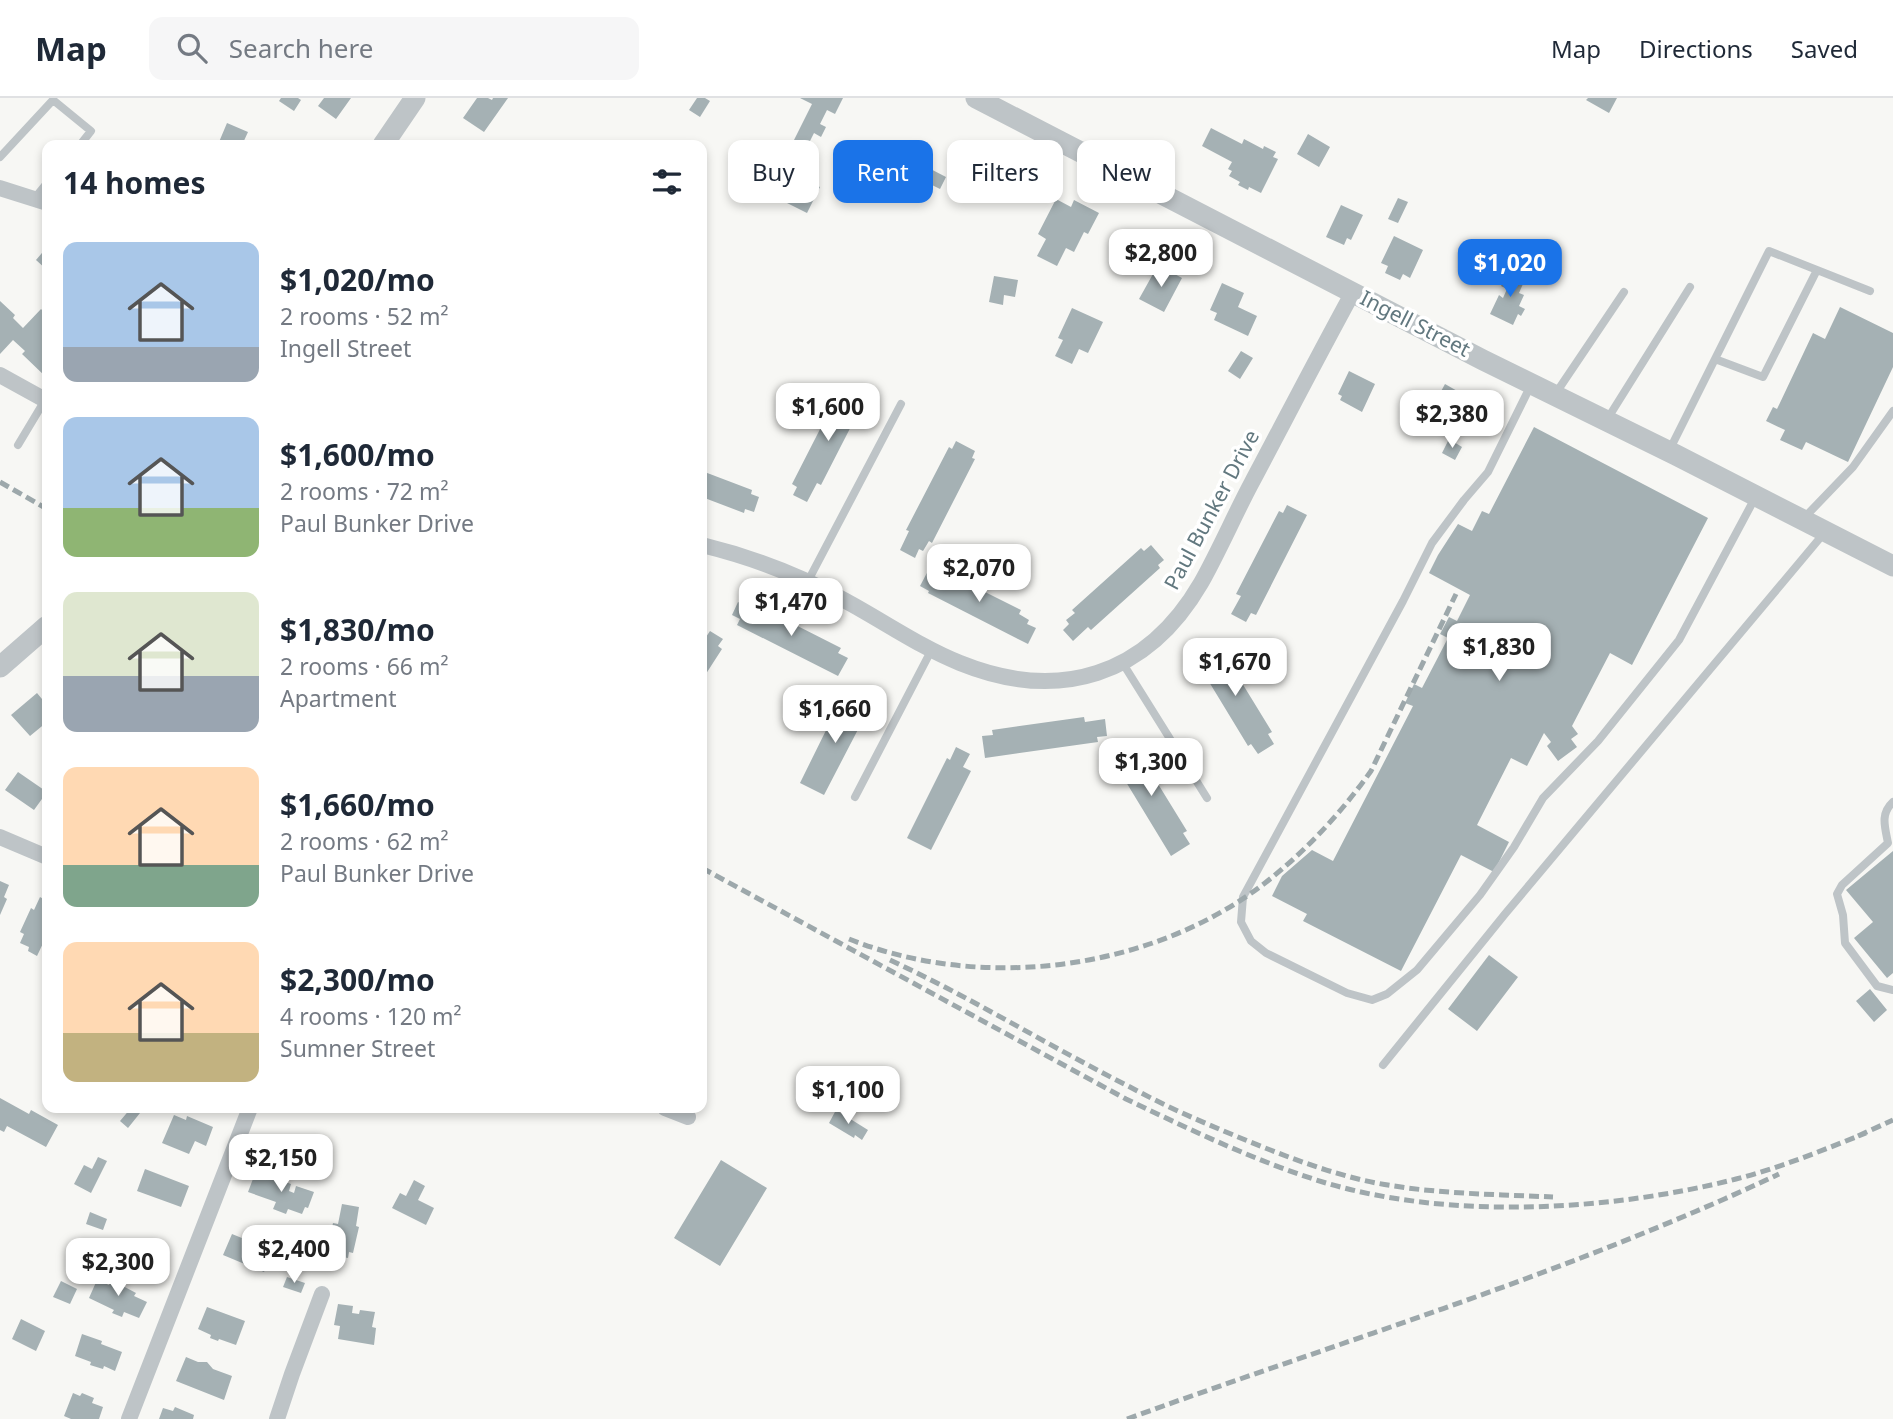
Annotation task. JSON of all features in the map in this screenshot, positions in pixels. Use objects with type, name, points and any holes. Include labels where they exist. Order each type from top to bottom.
[{"type":"street","points":[[386,140],[415,98]]},
{"type":"street","name":"Ingell Street","points":[[976,98],[1554,396],[1669,451],[1893,566]]},
{"type":"street","points":[[0,188],[41,201]]},
{"type":"street","name":"Paul Bunker Drive","points":[[707,546],[764,563],[808,581],[932,649],[982,672],[1029,682],[1053,682],[1095,674],[1139,652],[1160,634],[1179,614],[1200,583],[1353,292]]},
{"type":"street","points":[[0,375],[42,398]]},
{"type":"street","points":[[0,667],[42,630]]},
{"type":"street","points":[[0,837],[42,855]]},
{"type":"street","points":[[129,1419],[248,1113]]},
{"type":"street","points":[[678,1113],[688,1117]]},
{"type":"street","points":[[278,1419],[322,1293]]},
{"type":"lane","points":[[0,157],[53,100],[92,131],[84,140]]},
{"type":"lane","points":[[1669,451],[1769,251],[1870,291]]},
{"type":"lane","points":[[1715,359],[1763,377],[1817,270]]},
{"type":"lane","points":[[1606,421],[1690,287]]},
{"type":"lane","points":[[1554,396],[1624,292]]},
{"type":"lane","points":[[1532,384],[1488,472],[1432,543],[1243,897],[1241,922],[1251,941],[1266,954],[1300,972],[1347,993],[1372,1000],[1387,994],[1417,970],[1480,895],[1543,799],[1598,741],[1679,640],[1756,496]]},
{"type":"lane","points":[[808,581],[901,404]]},
{"type":"lane","points":[[18,445],[42,406]]},
{"type":"lane","points":[[1802,520],[1853,467],[1893,411]]},
{"type":"lane","points":[[1383,1065],[1504,914],[1825,532]]},
{"type":"lane","points":[[855,797],[932,649]]},
{"type":"lane","points":[[1122,662],[1207,798]]},
{"type":"lane","points":[[1893,802],[1887,808],[1884,819],[1888,843],[1842,885],[1837,894],[1843,915],[1845,943],[1877,986],[1893,990]]},
{"type":"building","points":[[281,98],[301,100],[294,111],[279,101]]},
{"type":"building","points":[[324,98],[351,98],[336,119],[318,106]]},
{"type":"building","points":[[477,98],[508,98],[484,132],[463,118]]},
{"type":"building","points":[[697,98],[710,101],[700,117],[689,110]]},
{"type":"building","points":[[800,98],[843,98],[835,114],[827,110],[820,124],[826,127],[821,137],[814,133],[810,140],[794,140],[812,104]]},
{"type":"building","points":[[1617,98],[1609,113],[1586,100]]},
{"type":"building","points":[[227,123],[248,132],[244,140],[220,140]]},
{"type":"building","points":[[1211,128],[1242,144],[1244,139],[1263,149],[1264,146],[1276,152],[1273,157],[1278,159],[1261,193],[1238,185],[1240,182],[1229,176],[1232,171],[1228,169],[1232,162],[1202,146]]},
{"type":"building","points":[[1308,134],[1330,147],[1319,167],[1297,154]]},
{"type":"building","points":[[933,170],[946,177],[940,189],[933,186]]},
{"type":"building","points":[[1398,198],[1408,202],[1398,223],[1388,219]]},
{"type":"building","points":[[1074,200],[1099,213],[1088,234],[1084,232],[1074,252],[1066,248],[1057,266],[1037,256],[1046,239],[1038,234],[1054,203],[1063,203],[1071,207]]},
{"type":"building","points":[[787,203],[812,203],[807,213]]},
{"type":"building","points":[[1341,205],[1363,215],[1351,240],[1347,238],[1344,245],[1326,237]]},
{"type":"building","points":[[1394,236],[1423,250],[1410,278],[1403,274],[1400,280],[1385,273],[1388,266],[1381,263]]},
{"type":"building","points":[[42,253],[42,265],[36,260]]},
{"type":"building","points":[[1158,265],[1182,278],[1164,312],[1139,299]]},
{"type":"building","points":[[1509,269],[1526,277],[1519,293],[1524,295],[1519,306],[1525,309],[1521,316],[1518,314],[1513,325],[1490,314],[1499,295],[1503,298],[1507,289],[1501,286]]},
{"type":"building","points":[[994,276],[1018,280],[1015,297],[1004,295],[1003,305],[989,302]]},
{"type":"building","points":[[1222,283],[1244,293],[1238,307],[1257,316],[1248,336],[1214,320],[1217,313],[1210,310]]},
{"type":"building","points":[[0,301],[15,315],[13,318],[23,328],[41,309],[42,373],[22,354],[25,351],[13,340],[0,354]]},
{"type":"building","points":[[1840,307],[1893,333],[1893,367],[1848,462],[1806,442],[1802,450],[1780,440],[1785,430],[1766,421],[1773,407],[1777,409],[1813,333],[1825,339]]},
{"type":"building","points":[[1072,308],[1103,322],[1088,353],[1079,349],[1072,364],[1055,356],[1063,340],[1058,338]]},
{"type":"building","points":[[1241,351],[1253,358],[1240,379],[1228,371]]},
{"type":"building","points":[[1349,371],[1375,384],[1362,412],[1340,400],[1342,396],[1338,394]]},
{"type":"building","points":[[1445,384],[1473,400],[1461,421],[1447,413],[1441,423],[1428,415]]},
{"type":"building","points":[[847,386],[863,395],[860,402],[863,403],[821,485],[817,483],[807,502],[793,495],[797,487],[792,484],[839,392],[843,394]]},
{"type":"building","points":[[1534,427],[1708,518],[1632,665],[1610,653],[1572,726],[1578,734],[1571,739],[1577,747],[1558,761],[1547,746],[1551,742],[1544,733],[1527,766],[1511,758],[1477,825],[1509,842],[1494,872],[1461,855],[1401,971],[1303,921],[1307,914],[1272,896],[1282,876],[1312,850],[1333,861],[1413,706],[1405,703],[1414,684],[1422,688],[1448,638],[1440,634],[1449,617],[1457,621],[1470,595],[1429,573],[1458,524],[1472,531],[1482,511],[1489,514]]},
{"type":"building","points":[[1449,439],[1462,447],[1455,460],[1442,453]]},
{"type":"building","points":[[956,441],[975,451],[972,458],[975,459],[932,543],[929,541],[923,551],[919,549],[915,558],[900,550],[909,531],[906,530],[949,447],[952,449]]},
{"type":"building","points":[[707,473],[752,490],[751,494],[759,497],[754,512],[745,509],[744,513],[707,499]]},
{"type":"building","points":[[1287,505],[1307,515],[1256,615],[1251,613],[1246,622],[1231,614],[1241,596],[1236,594],[1279,511],[1283,513]]},
{"type":"building","points":[[1151,545],[1164,560],[1158,565],[1160,568],[1091,630],[1088,627],[1073,641],[1063,630],[1069,624],[1066,620],[1075,613],[1072,610],[1141,548],[1144,551]]},
{"type":"building","points":[[929,569],[939,574],[941,570],[1021,610],[1019,614],[1029,620],[1027,624],[1036,628],[1028,644],[928,593],[929,591],[920,586]]},
{"type":"building","points":[[738,602],[756,611],[758,606],[841,648],[838,653],[848,658],[838,676],[737,625],[740,619],[732,615]]},
{"type":"building","points":[[710,631],[723,639],[718,646],[722,649],[707,672],[707,636]]},
{"type":"building","points":[[1210,641],[1219,655],[1223,652],[1272,732],[1268,734],[1274,744],[1258,754],[1251,744],[1248,746],[1200,667],[1204,665],[1195,650]]},
{"type":"building","points":[[37,693],[42,699],[42,726],[30,736],[11,715]]},
{"type":"building","points":[[853,693],[867,701],[861,714],[865,716],[824,795],[800,783],[839,704],[843,706]]},
{"type":"building","points":[[1084,717],[1085,722],[1105,719],[1107,736],[1097,737],[1098,742],[985,758],[982,736],[993,735],[992,730]]},
{"type":"building","points":[[1126,740],[1135,756],[1139,753],[1187,831],[1183,833],[1190,844],[1171,856],[1112,759],[1116,757],[1112,749]]},
{"type":"building","points":[[956,747],[970,754],[963,767],[971,771],[931,850],[907,838],[947,758],[950,760]]},
{"type":"building","points":[[18,772],[42,789],[42,799],[34,810],[5,790]]},
{"type":"building","points":[[1893,851],[1893,973],[1887,978],[1854,938],[1873,922],[1846,890]]},
{"type":"building","points":[[0,881],[9,885],[4,897],[7,899],[0,915]]},
{"type":"building","points":[[40,897],[42,946],[37,956],[28,951],[29,947],[20,943],[24,934],[20,932],[31,908],[34,910]]},
{"type":"building","points":[[1489,955],[1518,977],[1477,1031],[1448,1009]]},
{"type":"building","points":[[1870,989],[1887,1010],[1874,1022],[1856,1001]]},
{"type":"building","points":[[0,1098],[29,1114],[31,1110],[58,1125],[46,1147],[7,1126],[4,1132],[0,1130]]},
{"type":"building","points":[[836,1110],[868,1130],[862,1140],[829,1123]]},
{"type":"building","points":[[127,1113],[140,1113],[128,1128],[120,1121]]},
{"type":"building","points":[[174,1115],[186,1120],[187,1116],[213,1127],[206,1146],[195,1141],[189,1154],[162,1143]]},
{"type":"building","points":[[291,1141],[308,1150],[300,1166],[283,1157]]},
{"type":"building","points":[[98,1157],[107,1161],[91,1193],[74,1184],[84,1165],[92,1169]]},
{"type":"building","points":[[721,1160],[767,1188],[720,1266],[674,1238]]},
{"type":"building","points":[[145,1169],[189,1186],[181,1207],[137,1191]]},
{"type":"building","points":[[256,1171],[291,1184],[289,1191],[294,1193],[296,1186],[314,1192],[308,1208],[305,1207],[302,1214],[288,1209],[286,1214],[273,1209],[276,1202],[248,1192]]},
{"type":"building","points":[[414,1180],[425,1186],[418,1200],[434,1208],[426,1225],[392,1208],[400,1193],[406,1196]]},
{"type":"building","points":[[342,1204],[359,1207],[356,1226],[359,1227],[353,1253],[349,1252],[348,1258],[331,1255],[334,1238],[330,1237],[333,1223],[338,1224]]},
{"type":"building","points":[[90,1212],[107,1219],[103,1230],[86,1224]]},
{"type":"building","points":[[232,1234],[259,1245],[254,1255],[269,1261],[264,1272],[223,1255]]},
{"type":"building","points":[[136,1241],[152,1248],[150,1253],[159,1257],[150,1280],[145,1277],[144,1281],[123,1273],[125,1269],[114,1265],[122,1243],[133,1248]]},
{"type":"building","points":[[287,1277],[305,1283],[301,1293],[283,1287]]},
{"type":"building","points":[[112,1278],[136,1293],[134,1296],[147,1302],[139,1318],[124,1312],[122,1317],[112,1313],[114,1310],[89,1298],[97,1280],[109,1285]]},
{"type":"building","points":[[61,1281],[77,1289],[70,1304],[53,1297]]},
{"type":"building","points":[[338,1304],[353,1306],[352,1313],[359,1314],[360,1310],[375,1312],[372,1327],[376,1328],[374,1345],[338,1339],[340,1326],[334,1325]]},
{"type":"building","points":[[207,1307],[245,1321],[236,1345],[210,1338],[211,1335],[198,1329]]},
{"type":"building","points":[[21,1319],[45,1331],[36,1351],[12,1339]]},
{"type":"building","points":[[82,1334],[122,1352],[115,1371],[104,1366],[103,1369],[90,1365],[91,1362],[75,1356]]},
{"type":"building","points":[[186,1357],[207,1362],[213,1369],[232,1376],[224,1400],[176,1381]]},
{"type":"building","points":[[73,1393],[94,1398],[92,1403],[103,1407],[99,1419],[71,1419],[64,1416]]},
{"type":"building","points":[[175,1407],[194,1415],[193,1419],[159,1419],[163,1408],[173,1411]]},
{"type":"railway","points":[[0,482],[42,506]]},
{"type":"railway","points":[[849,939],[900,955],[954,965],[1009,968],[1064,964],[1118,953],[1171,936],[1220,913],[1265,883],[1295,858],[1360,787],[1371,771],[1456,594]]},
{"type":"railway","points":[[707,871],[1126,1099],[1224,1145],[1275,1165],[1326,1183],[1374,1195],[1425,1202],[1531,1207],[1637,1198],[1688,1190],[1752,1175],[1866,1133]]},
{"type":"railway","points":[[890,960],[1155,1100],[1296,1160],[1385,1185],[1457,1193],[1553,1197]]},
{"type":"railway","points":[[1858,1136],[1893,1120]]},
{"type":"railway","points":[[1127,1419],[1538,1274],[1700,1210],[1779,1174]]}]
